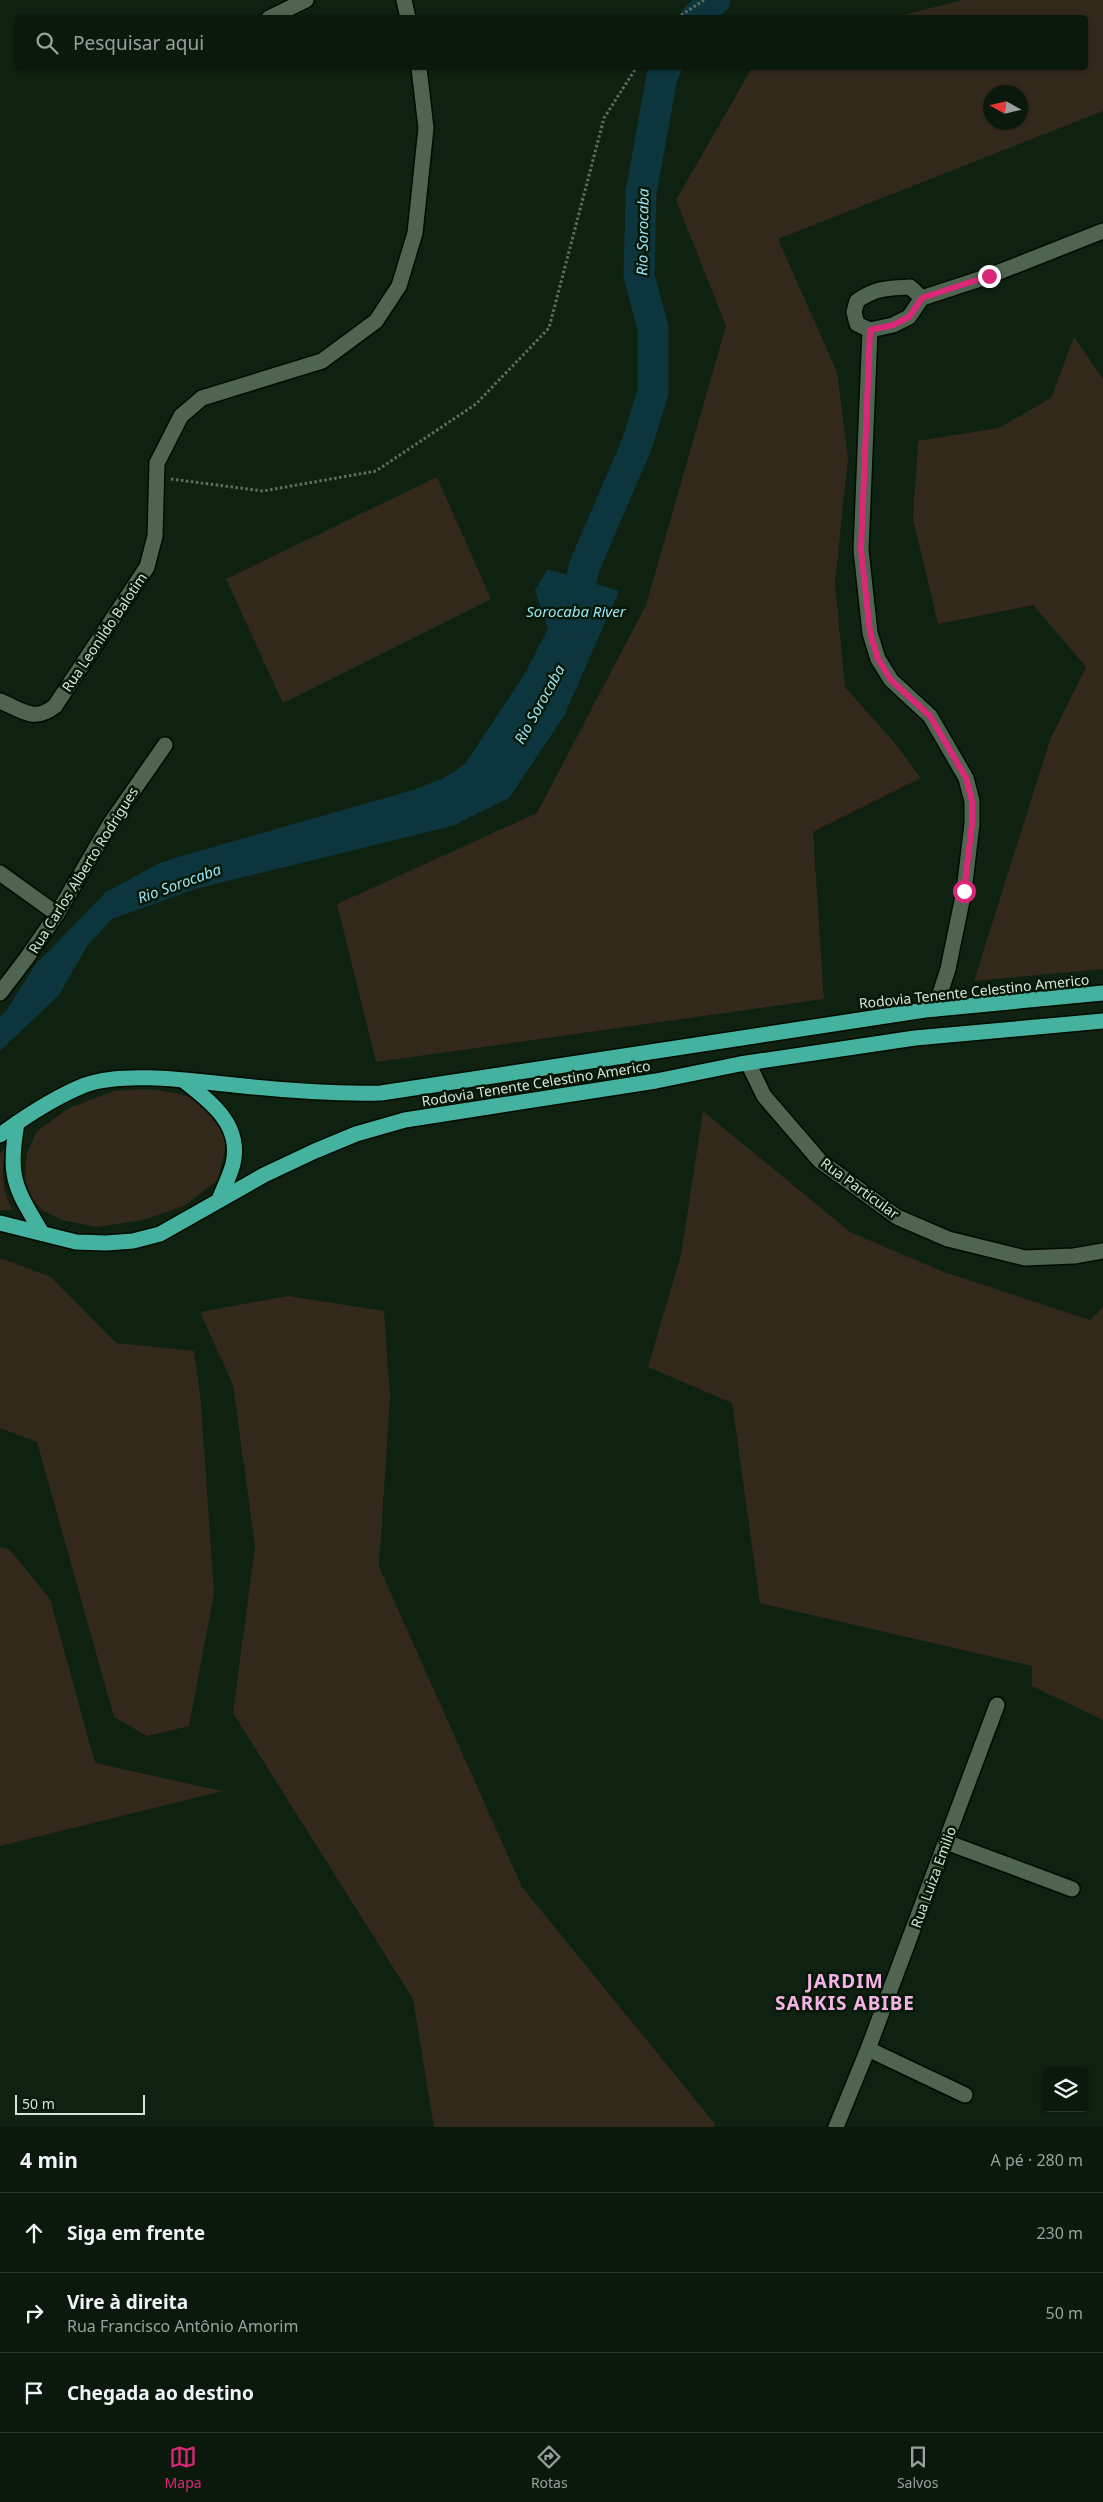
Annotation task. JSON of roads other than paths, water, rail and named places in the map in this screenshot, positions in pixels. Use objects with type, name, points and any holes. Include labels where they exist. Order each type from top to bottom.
[{"type":"highway","name":"Rodovia Tenente Celestino Americo","points":[[0,1135],[86,1085],[122,1078],[184,1081],[330,1094],[381,1093],[936,1009],[1103,993]]},
{"type":"highway","name":"Rodovia Tenente Celestino Americo","points":[[0,1223],[76,1242],[106,1243],[134,1240],[160,1234],[219,1200],[315,1151],[356,1134],[405,1120],[656,1081],[748,1063],[915,1038],[1103,1021]]},
{"type":"highway","points":[[184,1081],[217,1107],[230,1127],[235,1144],[233,1165],[219,1200]]},
{"type":"highway","points":[[18,1123],[13,1150],[13,1178],[20,1195],[42,1233]]},
{"type":"street","points":[[274,15],[306,0]]},
{"type":"street","points":[[404,0],[407,15]]},
{"type":"street","name":"Rua Leonildo Balotim","points":[[0,701],[35,716],[46,714],[56,706],[147,567],[155,536],[157,463],[180,416],[202,398],[322,361],[376,321],[399,286],[415,232],[426,128],[419,70]]},
{"type":"street","points":[[922,298],[910,287],[889,288],[870,292],[856,301],[854,312],[857,324],[870,330],[893,325],[909,317],[922,298],[989,276],[1103,231]]},
{"type":"street","points":[[870,330],[861,550],[870,633],[878,659],[891,680],[930,716],[966,778],[972,801],[972,824],[964,891],[948,969],[936,1009]]},
{"type":"street","name":"Rua Carlos Alberto Rodrigues","points":[[0,993],[26,960],[57,914],[110,824],[164,745]]},
{"type":"street","points":[[0,873],[57,914]]},
{"type":"street","name":"Rua Particular","points":[[748,1063],[764,1096],[820,1161],[897,1217],[948,1239],[1025,1258],[1074,1256],[1103,1250]]},
{"type":"street","name":"Rua Luiza Emilio","points":[[836,2127],[868,2049],[997,1705]]},
{"type":"street","points":[[946,1842],[1072,1889]]},
{"type":"street","points":[[868,2049],[965,2095]]},
{"type":"water","name":"Sorocaba River","points":[[548,569],[619,591],[564,716],[509,798],[452,826],[195,889],[112,919],[87,946],[59,995],[0,1051],[0,1016],[6,1011],[35,965],[106,892],[158,864],[413,790],[444,778],[465,764],[524,675],[548,629],[535,590]]},
{"type":"waterway","name":"Rio Sorocaba","points":[[699,15],[715,0]]},
{"type":"waterway","name":"Rio Sorocaba","points":[[572,622],[584,567],[637,444],[653,392],[653,328],[639,276],[641,193],[662,76],[665,70]]},
{"type":"district","name":"JARDIM SARKIS ABIBE","points":[[845,1992]]}]
